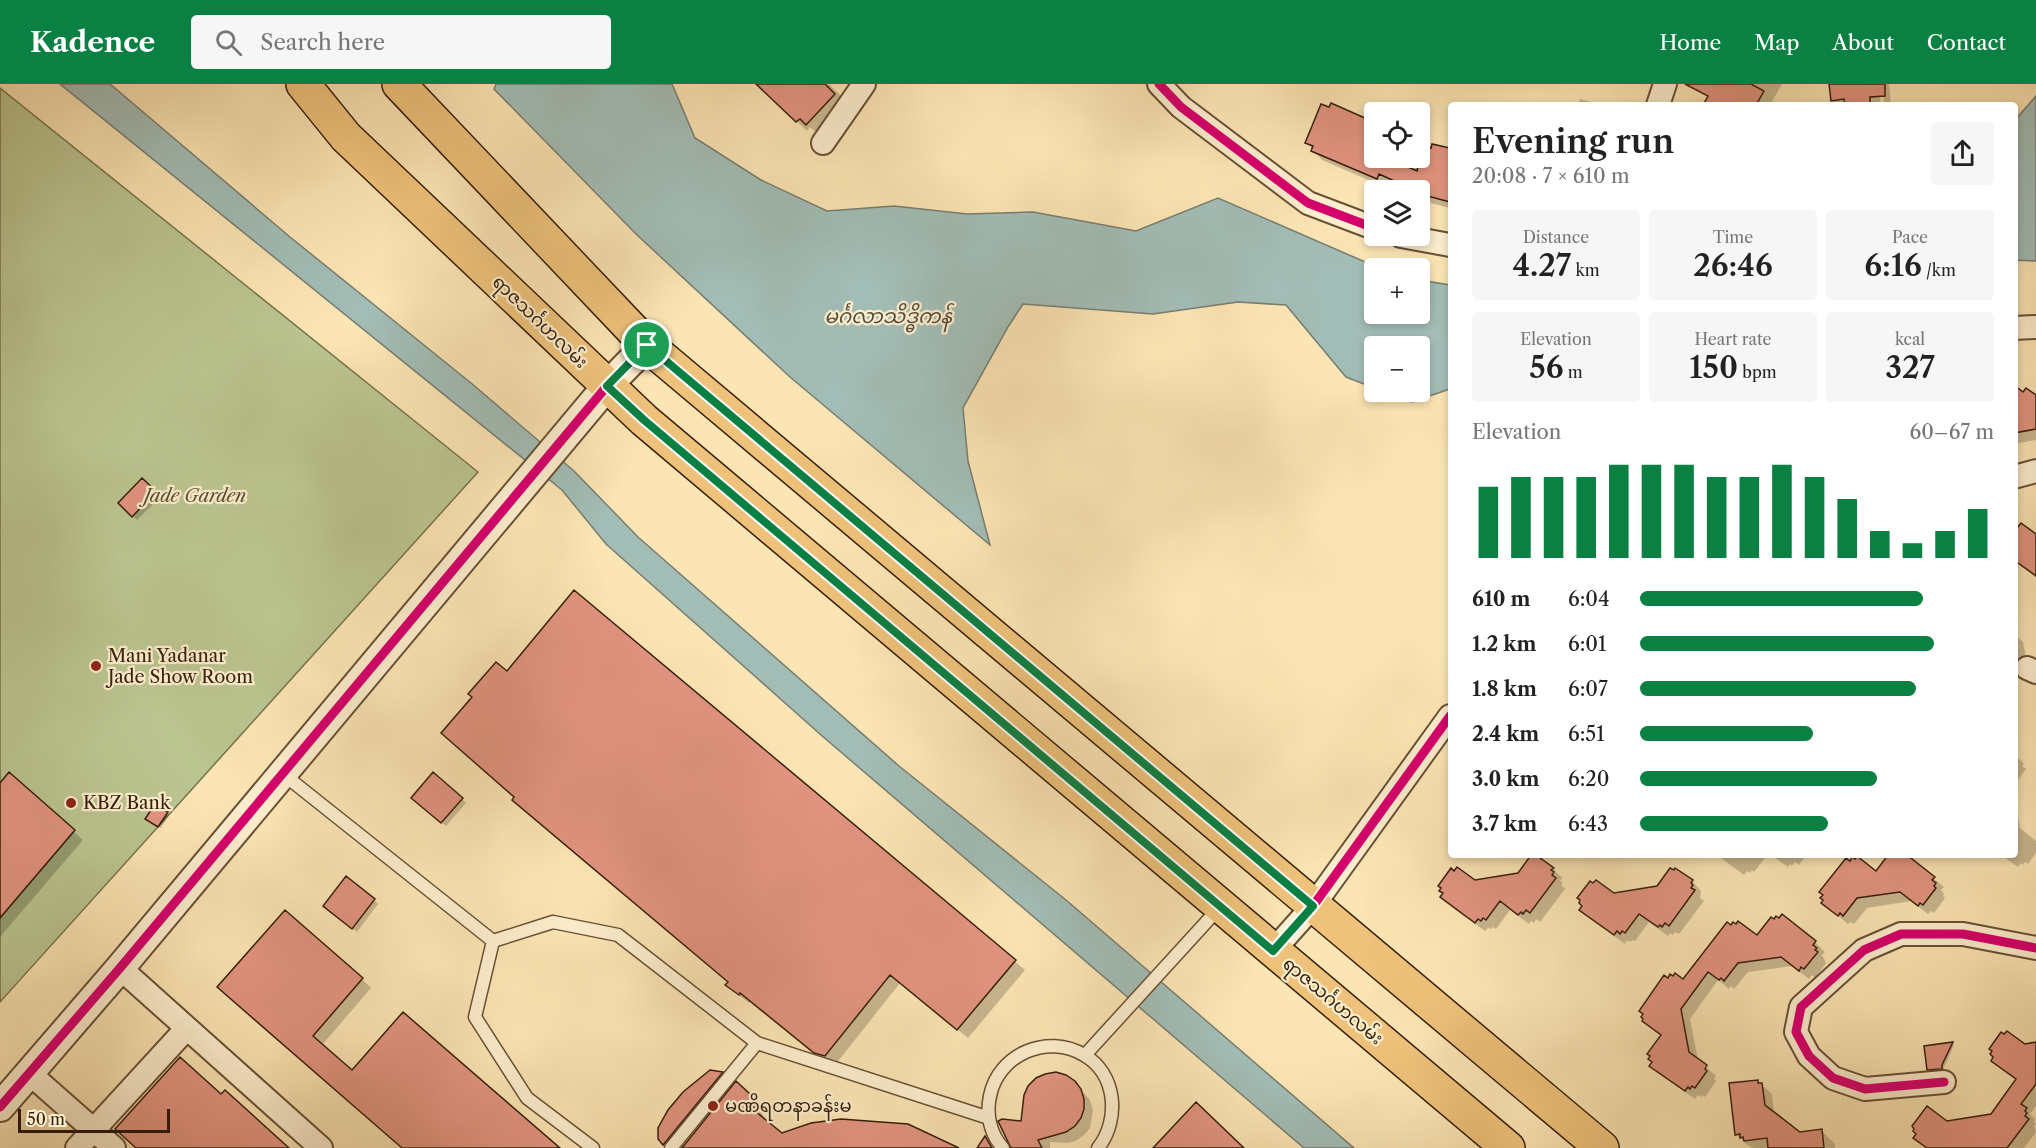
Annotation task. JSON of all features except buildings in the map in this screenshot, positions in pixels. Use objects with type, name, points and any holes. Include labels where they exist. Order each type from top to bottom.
[{"type":"main road","points":[[399,84],[647,345],[1602,1148]]},
{"type":"main road","name":"ရာဇသင်္ဂဟလမ်း","points":[[316,89],[346,137],[653,428],[1508,1148]]},
{"type":"street","points":[[823,143],[864,84]]},
{"type":"street","points":[[1159,84],[1181,107],[1308,203],[1364,224]]},
{"type":"street","points":[[1659,102],[1665,84]]},
{"type":"street","points":[[1430,241],[1448,245]]},
{"type":"street","points":[[2018,328],[2036,327]]},
{"type":"street","points":[[0,1107],[120,968],[607,386],[647,345]]},
{"type":"street","points":[[2018,476],[2036,471]]},
{"type":"street","points":[[1273,951],[1313,906],[1448,719]]},
{"type":"street","points":[[1944,1082],[1864,1089],[1833,1078],[1809,1056],[1796,1032],[1801,1007],[1864,950],[1901,934],[1963,934],[2036,948]]},
{"type":"street","points":[[120,968],[321,1148]]},
{"type":"street","points":[[77,1148],[187,1028]]},
{"type":"street","points":[[29,1073],[114,1148]]},
{"type":"lane","points":[[282,773],[493,941]]},
{"type":"lane","points":[[1085,1055],[1221,906]]},
{"type":"lane","points":[[493,941],[553,922],[618,934],[757,1043],[989,1118]]},
{"type":"lane","points":[[493,941],[475,1017],[527,1098],[593,1148]]},
{"type":"lane","points":[[671,1148],[757,1043]]},
{"type":"lane","points":[[1003,1148],[993,1132],[989,1118],[988,1104],[991,1090],[1005,1066],[1016,1057],[1041,1046],[1069,1048],[1085,1055],[1102,1073],[1109,1085],[1113,1113],[1105,1140],[1098,1148]]},
{"type":"green space","name":"Jade Garden","points":[[0,88],[478,472],[0,1002]]},
{"type":"water","points":[[60,84],[110,84],[290,237],[471,383],[574,471],[638,537],[899,766],[1066,900],[1354,1148],[1304,1148],[821,735],[606,544],[562,490]]},
{"type":"water","name":"မင်္ဂလာသိဒ္ဓိကန်","points":[[496,84],[672,84],[695,138],[761,180],[827,211],[894,206],[967,214],[1033,212],[1136,231],[1218,198],[1364,261],[1364,324],[1430,324],[1430,282],[1448,285],[1448,390],[1430,396],[1430,336],[1364,336],[1364,384],[1346,377],[1286,305],[1238,302],[1153,314],[1023,304],[963,408],[968,461],[990,545],[790,377],[636,234],[494,89]]},
{"type":"water","points":[[2036,96],[2036,261],[2018,260],[2018,117]]},
{"type":"cycle path","points":[[1159,84],[1181,107],[1308,203],[1364,224]]},
{"type":"cycle path","points":[[0,1107],[120,968],[607,386],[647,345]]},
{"type":"cycle path","points":[[1273,951],[1313,906],[1448,719]]},
{"type":"cycle path","points":[[1944,1082],[1865,1089],[1833,1078],[1809,1056],[1796,1032],[1801,1007],[1864,950],[1901,934],[1963,934],[2036,948]]},
{"type":"place","name":"Mani Yadanar Jade Show Room","points":[[96,666]]},
{"type":"place","name":"KBZ Bank","points":[[71,803]]},
{"type":"place","name":"မဏိရတနာခန်းမ","points":[[713,1106]]},
{"type":"route","points":[[647,345],[1313,906],[1273,951],[644,420],[607,386],[647,345]]}]
